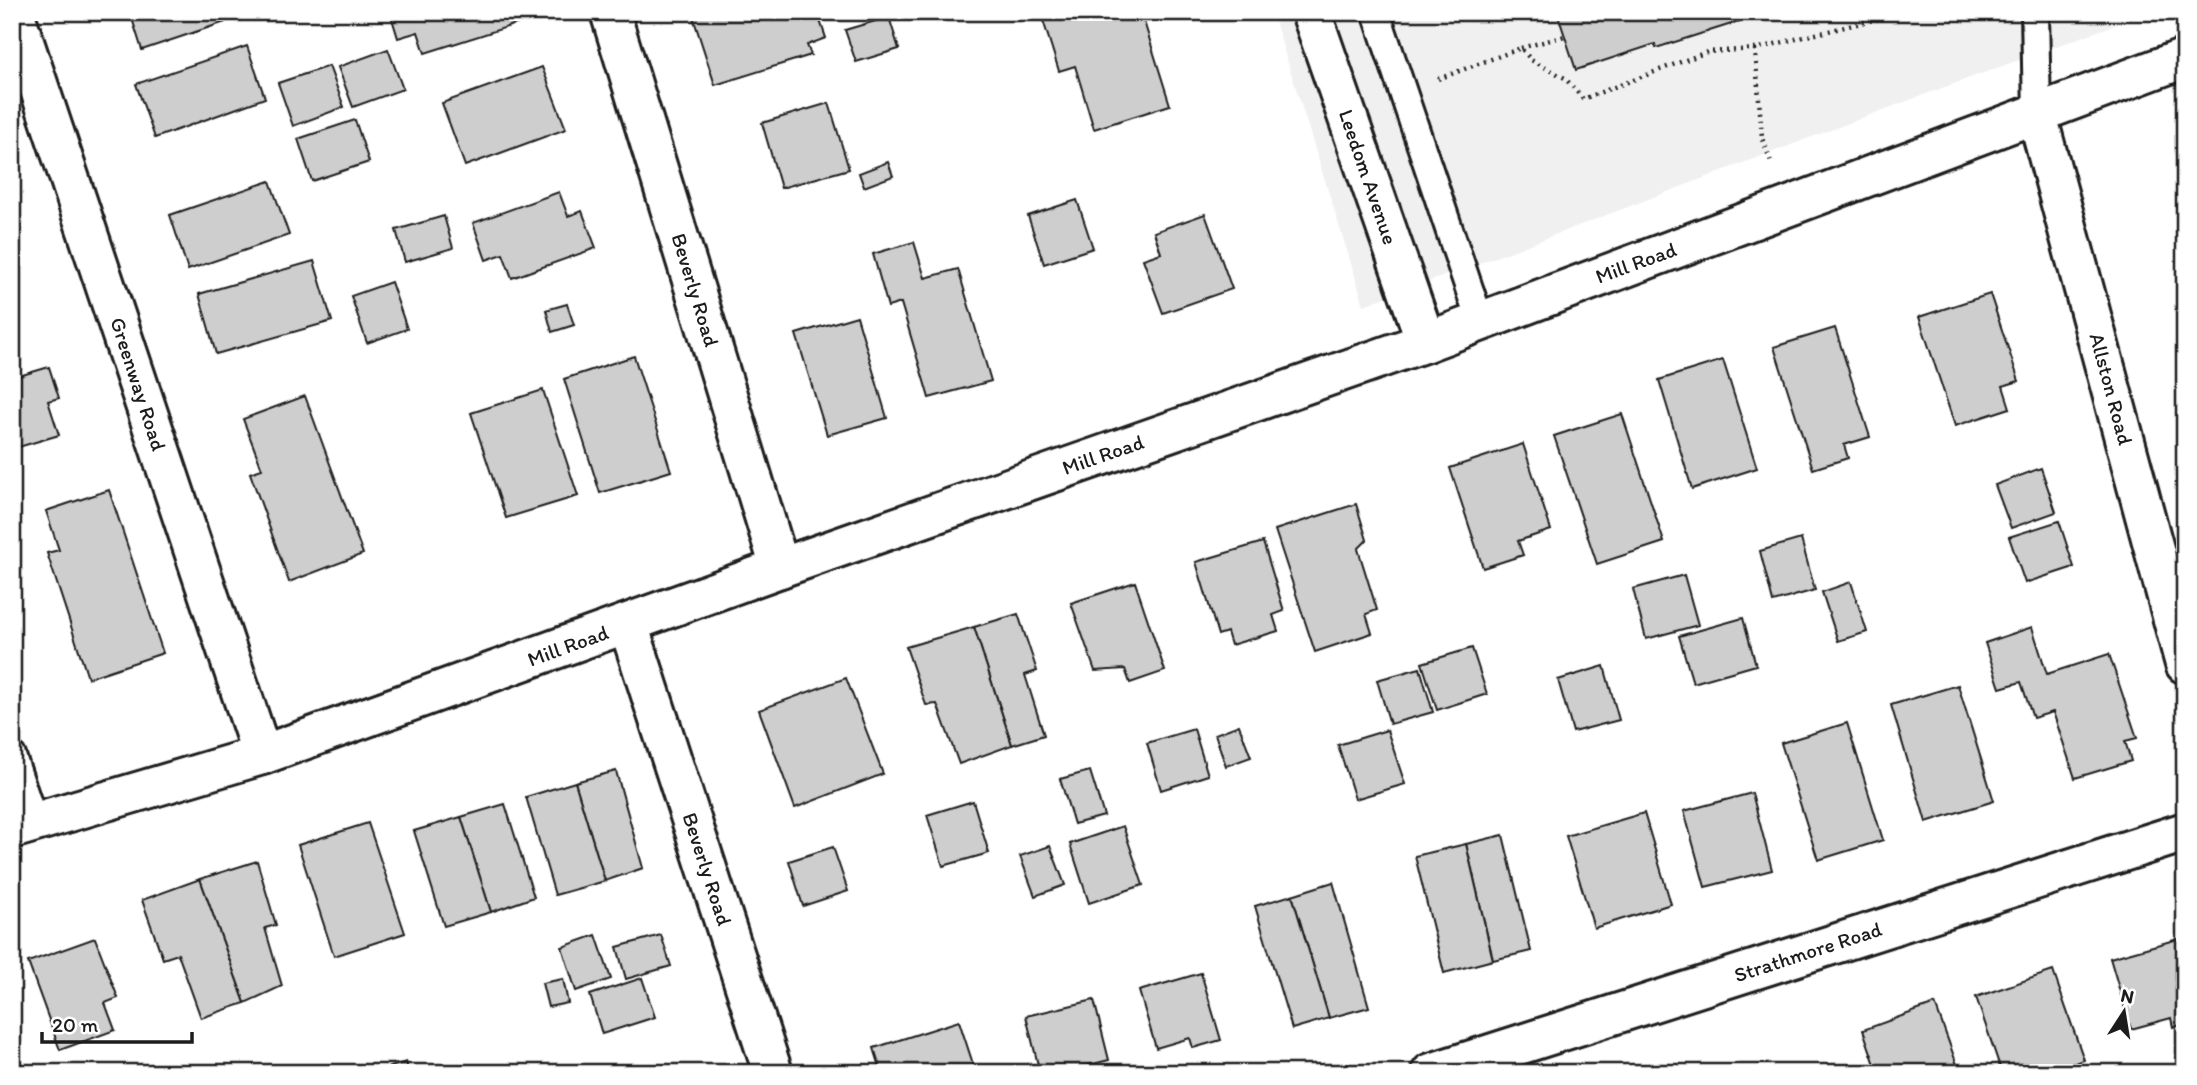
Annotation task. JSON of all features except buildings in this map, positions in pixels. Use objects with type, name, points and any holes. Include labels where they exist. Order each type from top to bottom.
[{"type":"street","name":"Greenway Road","points":[[14,12],[262,755]]},
{"type":"street","name":"Beverly Road","points":[[610,12],[780,568]]},
{"type":"street","name":"Leedom Avenue","points":[[1311,12],[1426,342]]},
{"type":"street","name":"Mill Road","points":[[23,825],[262,755],[780,568],[1426,342],[2185,58]]},
{"type":"street","name":"Allston Road","points":[[2037,115],[2185,664]]},
{"type":"street","name":"Beverly Road","points":[[628,624],[773,1073]]},
{"type":"street","name":"Strathmore Road","points":[[1431,1073],[2185,831]]},
{"type":"lane","points":[[1376,12],[1480,321]]},
{"type":"lane","points":[[2035,12],[2037,115]]},
{"type":"lane","points":[[12,756],[23,825]]},
{"type":"path","points":[[1521,48],[1531,60],[1565,78],[1583,99],[1707,52],[1755,49],[1906,12]]},
{"type":"path","points":[[1477,64],[1564,36]]},
{"type":"path","points":[[1755,49],[1762,137]]},
{"type":"shaded area","points":[[1272,12],[2150,12],[1364,305]]}]
